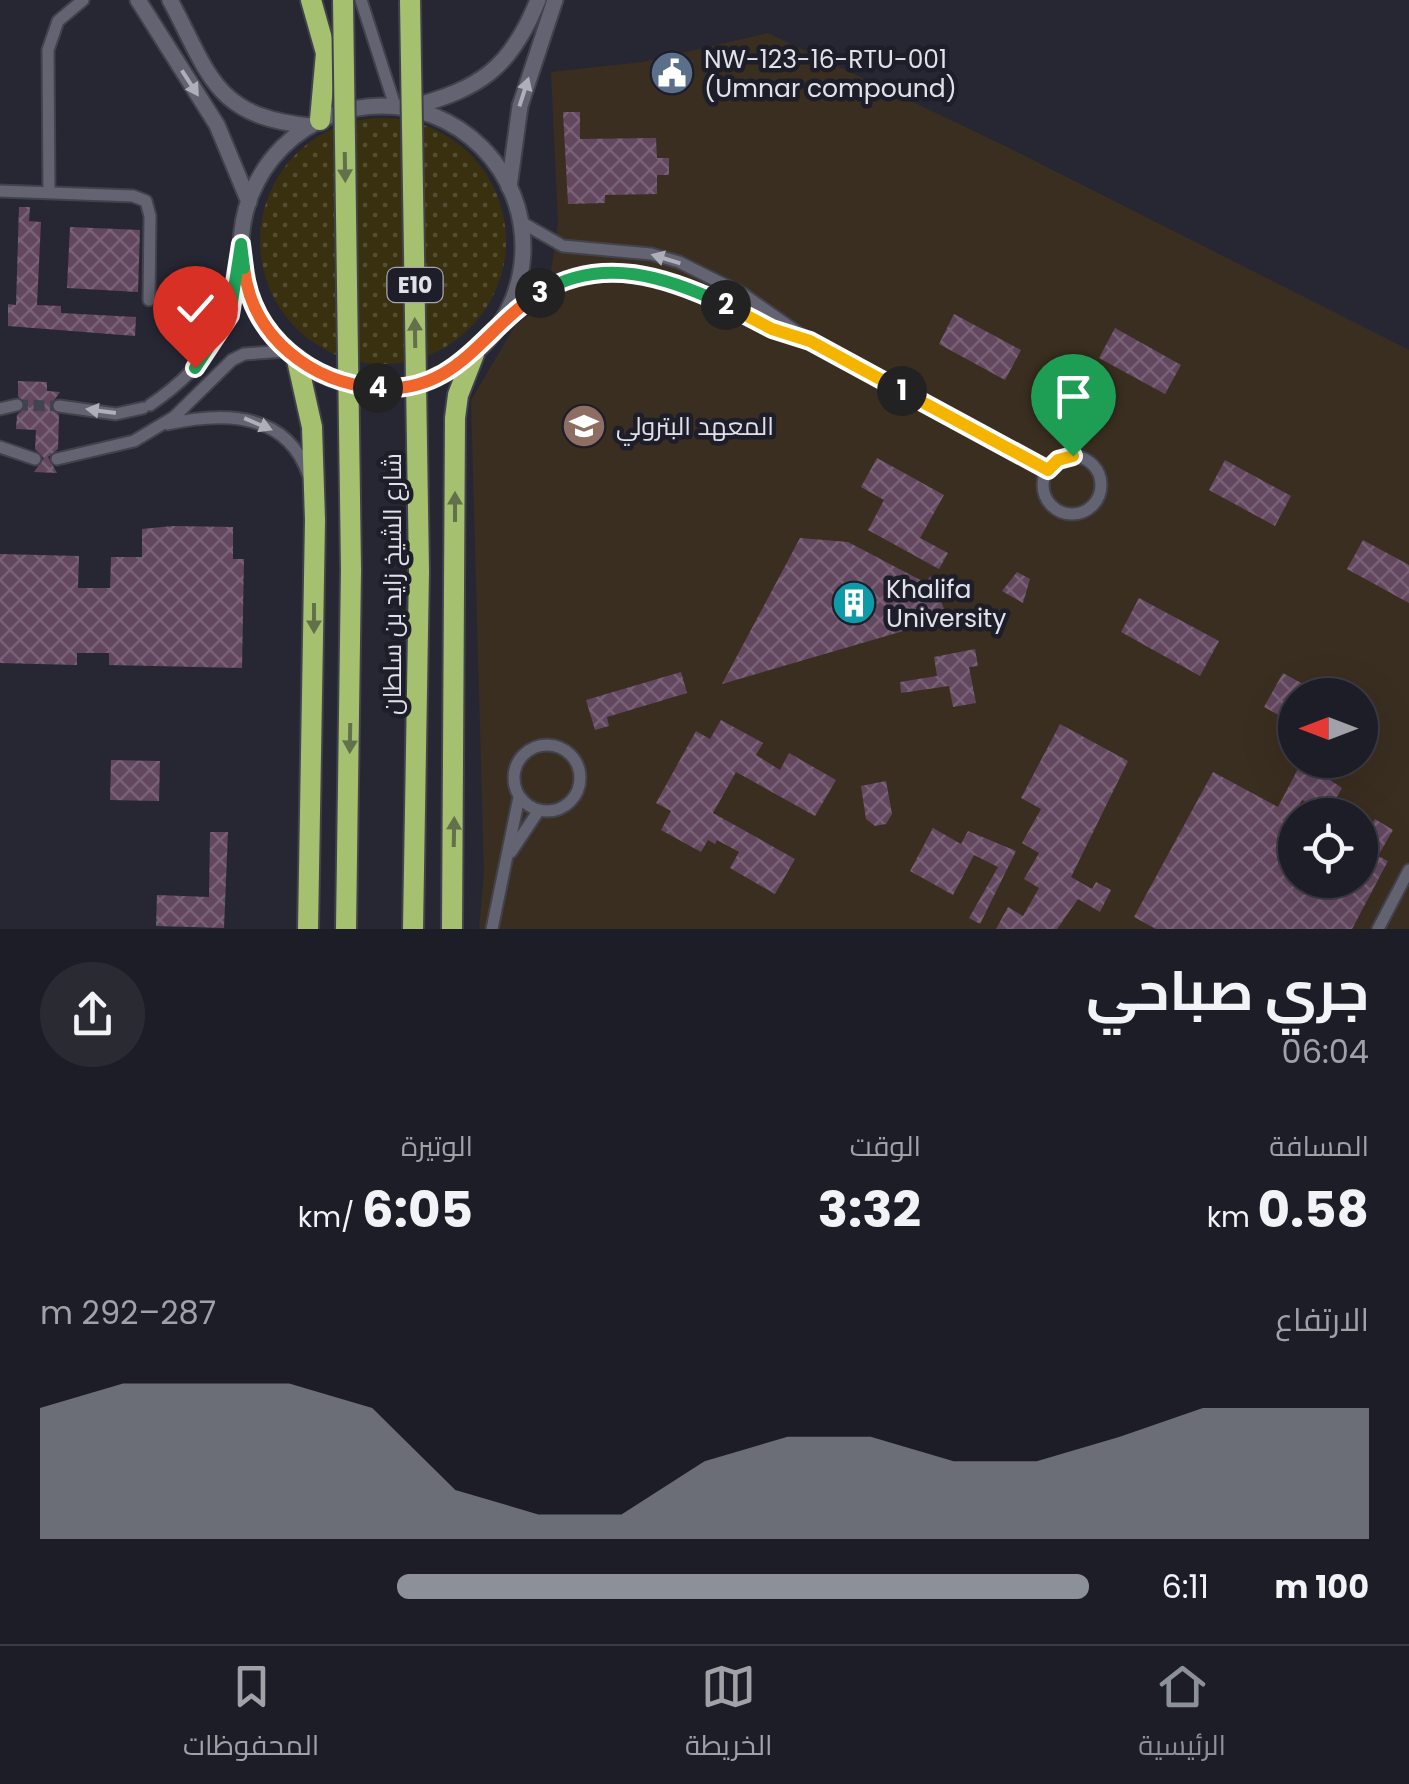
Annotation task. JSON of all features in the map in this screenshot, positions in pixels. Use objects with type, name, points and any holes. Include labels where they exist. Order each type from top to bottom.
[{"type":"highway","points":[[311,0],[326,53],[315,123]]},
{"type":"highway","name":"شارع الشيخ زايد بن سلطان","points":[[343,0],[351,570],[346,929]]},
{"type":"highway","name":"شارع الشيخ زايد بن سلطان","points":[[410,0],[419,571],[413,929]]},
{"type":"highway","points":[[452,929],[455,418],[458,395],[474,354]]},
{"type":"highway","points":[[292,355],[312,427],[315,520],[308,929]]},
{"type":"main road","points":[[170,0],[226,96],[260,119],[315,123]]},
{"type":"main road","points":[[401,107],[439,118],[468,135],[492,158],[509,186],[521,222],[520,271],[504,319],[474,354],[433,378],[387,388],[355,386],[325,376],[292,355],[261,320],[246,284],[241,244],[248,202],[263,172],[284,146],[315,123],[356,108],[401,107],[450,97],[504,63],[538,0]]},
{"type":"main road","points":[[509,186],[520,106],[555,0]]},
{"type":"main road","points":[[141,6],[216,124],[248,202]]},
{"type":"street","points":[[49,192],[48,50],[58,21],[84,0]]},
{"type":"street","points":[[130,0],[141,6]]},
{"type":"street","points":[[361,0],[401,107]]},
{"type":"street","points":[[0,191],[134,196],[146,202],[150,216],[149,300]]},
{"type":"street","points":[[521,222],[563,246],[651,254],[679,262],[766,308],[810,341],[1048,470]]},
{"type":"street","points":[[60,406],[116,414],[146,406],[195,368],[222,332],[235,295],[241,244]]},
{"type":"street","points":[[504,319],[550,287],[572,278],[626,272],[658,278],[772,329],[810,341]]},
{"type":"street","points":[[57,460],[111,450],[164,424],[232,360],[244,354],[292,355]]},
{"type":"street","points":[[0,409],[17,404]]},
{"type":"street","points":[[164,424],[230,414],[274,430],[303,461],[315,520]]},
{"type":"street","points":[[0,448],[34,459]]},
{"type":"street","points":[[1065,457],[1087,460],[1101,481],[1094,505],[1078,514],[1058,511],[1045,495],[1048,470],[1065,457]]},
{"type":"street","points":[[492,929],[519,797],[513,780],[522,756],[545,744],[564,749],[580,770],[578,791],[562,808],[539,810],[519,797]]},
{"type":"street","points":[[504,865],[539,810]]},
{"type":"street","points":[[1378,929],[1409,870]]},
{"type":"shaded area","points":[[768,33],[1005,146],[1409,350],[1409,929],[479,929],[484,873],[471,400],[515,326],[547,300],[558,223],[551,72],[643,62]]},
{"type":"sand","points":[[383,118],[430,127],[470,154],[497,194],[506,241],[497,288],[470,328],[430,355],[383,364],[336,355],[296,328],[269,288],[260,241],[269,194],[296,154],[336,127]]},
{"type":"building","points":[[563,112],[580,112],[580,139],[656,138],[657,158],[669,158],[669,175],[657,175],[657,194],[605,195],[605,203],[568,204]]},
{"type":"building","points":[[19,207],[30,207],[29,221],[41,222],[37,305],[61,306],[61,313],[136,317],[135,336],[8,326],[8,304],[16,305]]},
{"type":"building","points":[[70,227],[140,230],[138,292],[67,288]]},
{"type":"building","points":[[954,314],[1021,350],[1005,380],[939,344]]},
{"type":"building","points":[[1115,328],[1181,365],[1165,394],[1099,358]]},
{"type":"building","points":[[18,381],[47,382],[47,391],[60,392],[50,406],[59,415],[58,449],[48,457],[57,473],[34,472],[44,458],[35,449],[36,430],[16,429],[17,415],[26,407],[18,396]]},
{"type":"building","points":[[877,458],[944,495],[920,538],[948,553],[939,569],[868,530],[884,500],[861,487]]},
{"type":"building","points":[[1225,460],[1291,496],[1275,526],[1209,490]]},
{"type":"building","points":[[233,527],[233,559],[244,559],[242,668],[109,665],[109,653],[77,653],[77,665],[0,663],[0,554],[79,556],[78,588],[110,588],[111,557],[142,557],[142,529]]},
{"type":"building","name":"Khalifa University","points":[[800,538],[848,542],[926,583],[930,576],[948,618],[722,684]]},
{"type":"building","points":[[1363,540],[1409,565],[1409,603],[1347,569]]},
{"type":"building","points":[[1017,572],[1030,579],[1023,603],[1002,591]]},
{"type":"building","points":[[1139,598],[1219,641],[1200,676],[1121,632]]},
{"type":"building","points":[[975,649],[978,666],[969,667],[976,703],[953,707],[949,686],[901,693],[900,682],[937,676],[934,657]]},
{"type":"building","points":[[681,672],[687,693],[607,717],[609,726],[595,730],[586,700]]},
{"type":"building","points":[[1278,682],[1278,715],[1264,707]]},
{"type":"building","points":[[721,720],[763,743],[756,755],[780,770],[789,753],[836,780],[815,816],[736,772],[713,813],[795,859],[775,894],[730,868],[739,852],[717,840],[715,844],[708,840],[701,852],[661,830],[671,811],[656,803],[696,731],[710,739]]},
{"type":"building","points":[[1060,724],[1128,761],[1071,877],[1092,889],[1096,882],[1111,890],[1100,912],[1078,899],[1057,929],[996,929],[1008,907],[1023,916],[1039,888],[1024,879],[1039,853],[1022,843],[1041,809],[1021,798]]},
{"type":"building","points":[[111,760],[160,761],[159,801],[110,800]]},
{"type":"building","points":[[1213,772],[1278,807],[1278,898],[1368,898],[1352,929],[1156,929],[1134,917]]},
{"type":"building","points":[[1293,778],[1327,778],[1342,788],[1336,798],[1283,798]]},
{"type":"building","points":[[886,781],[892,814],[886,824],[875,826],[866,819],[861,786]]},
{"type":"building","points":[[1378,821],[1393,830],[1378,856]]},
{"type":"building","points":[[933,828],[961,844],[968,831],[1016,851],[980,924],[969,918],[998,867],[974,855],[953,895],[910,871]]},
{"type":"building","points":[[210,832],[228,832],[224,928],[156,926],[157,895],[209,897]]},
{"type":"building","points":[[1378,856],[1388,861],[1378,880]]},
{"type":"tunnel","points":[[17,405],[59,406]]},
{"type":"place","name":"NW-123-16-RTU-001 (Umnar compound)","points":[[672,73]]},
{"type":"place","name":"المعهد البترولي","points":[[584,426]]},
{"type":"place","name":"Khalifa University","points":[[854,603]]},
{"type":"route","points":[[195,368],[213,347],[230,315],[241,244],[246,284],[261,320],[298,360],[325,376],[355,386],[387,388],[418,384],[448,372],[474,354],[504,319],[550,287],[594,273],[626,272],[658,278],[707,296],[772,329],[810,341],[1048,470],[1058,460],[1073,456]]}]
